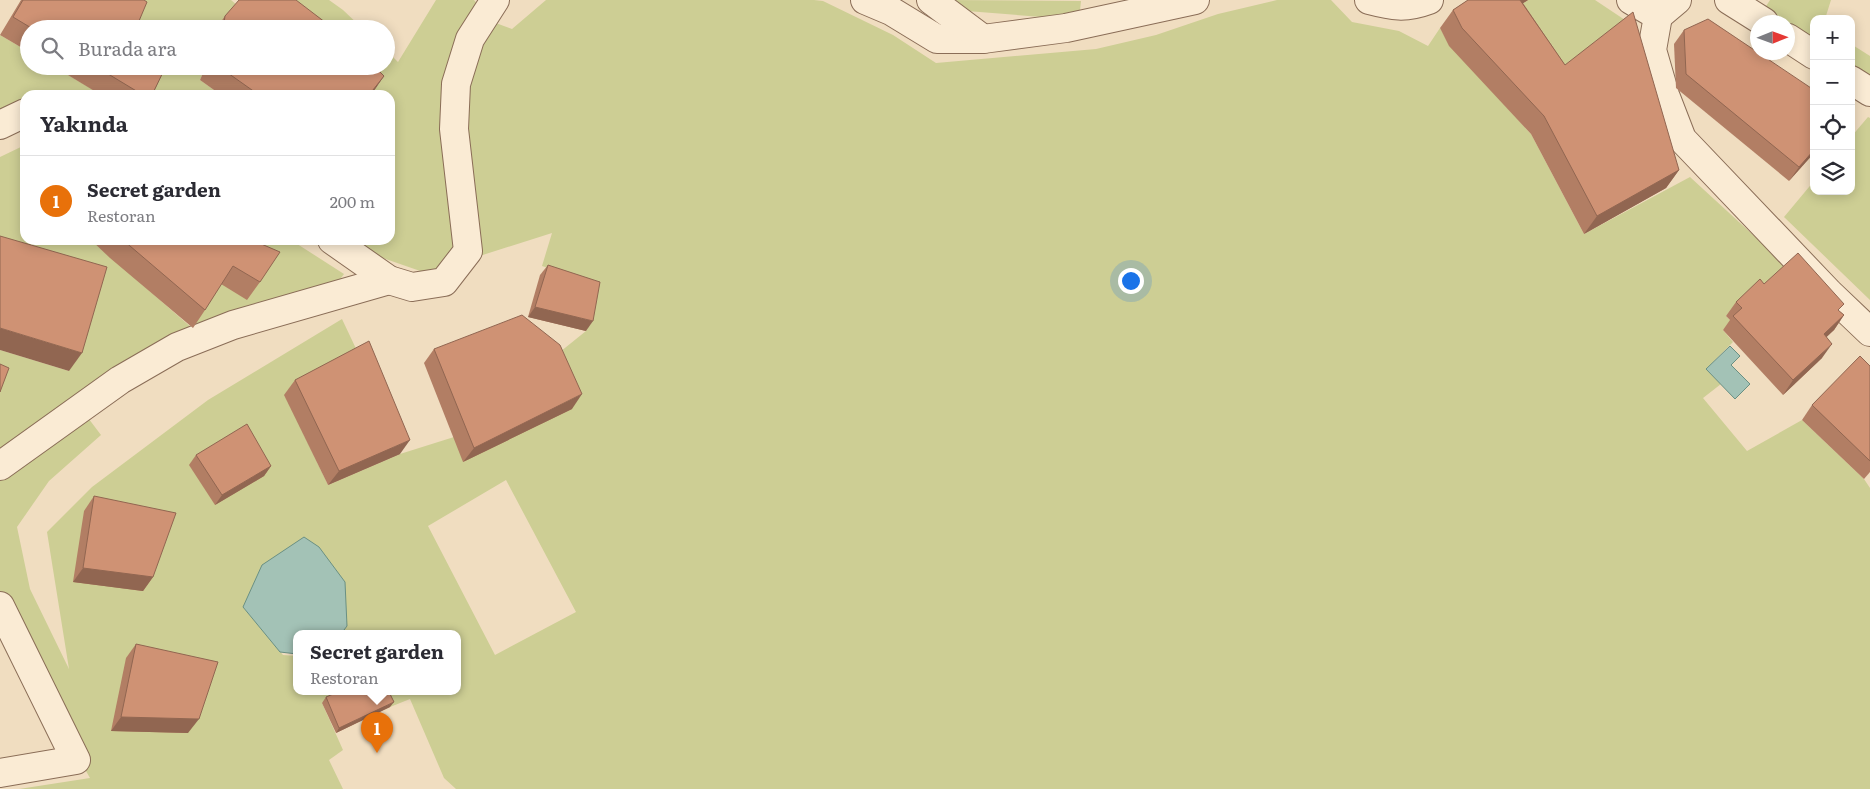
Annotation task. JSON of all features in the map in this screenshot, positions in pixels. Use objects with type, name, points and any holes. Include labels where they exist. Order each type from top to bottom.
[{"type":"street","points":[[339,245],[389,280],[412,287],[444,282],[468,251],[454,129],[456,84],[470,39],[494,0]]},
{"type":"street","points":[[865,0],[891,11],[937,39],[982,39],[1066,28],[1195,0]]},
{"type":"street","points":[[930,0],[982,39]]},
{"type":"street","points":[[1369,0],[1394,6],[1418,4],[1429,0]]},
{"type":"street","points":[[1631,0],[1668,8],[1652,50],[1665,95],[1682,139],[1829,293],[1870,332]]},
{"type":"street","points":[[1729,0],[1753,15]]},
{"type":"street","points":[[1795,43],[1810,52]]},
{"type":"street","points":[[1855,83],[1870,92]]},
{"type":"street","points":[[0,125],[20,115]]},
{"type":"street","points":[[0,466],[120,380],[177,347],[232,325],[389,280]]},
{"type":"street","points":[[0,606],[76,760],[0,773]]},
{"type":"green space","points":[[122,0],[231,0],[238,6],[225,20],[128,20]]},
{"type":"green space","points":[[263,0],[329,0],[354,20],[286,20]]},
{"type":"green space","points":[[436,0],[474,0],[493,22],[512,29],[546,0],[823,1],[893,35],[936,63],[1096,49],[1156,35],[1218,14],[1277,0],[1331,0],[1352,22],[1399,31],[1428,46],[1440,28],[1450,46],[1531,134],[1584,234],[1690,177],[1788,267],[1726,316],[1732,322],[1723,330],[1733,342],[1706,369],[1721,384],[1703,398],[1747,451],[1802,420],[1864,479],[1870,488],[1870,789],[456,789],[444,778],[410,699],[390,707],[384,695],[461,695],[461,630],[344,630],[347,626],[243,607],[283,655],[293,656],[293,695],[339,695],[322,703],[343,750],[329,760],[343,789],[19,789],[90,778],[0,621],[0,350],[69,371],[0,257],[0,157],[20,147],[20,245],[97,245],[192,328],[214,245],[299,245],[344,274],[338,282],[73,398],[101,435],[49,481],[17,527],[30,589],[69,669],[47,532],[92,487],[208,400],[342,319],[359,355],[285,395],[328,485],[400,454],[454,437],[464,462],[550,360],[586,331],[595,283],[542,266],[552,233],[426,273],[348,245],[395,245],[395,90],[367,90],[351,75],[395,75],[395,59],[398,62]],"holes":[[[506,480],[576,612],[495,655],[428,526]]]},
{"type":"green space","points":[[946,0],[1081,1],[1079,20],[967,11]]},
{"type":"green space","points":[[1528,0],[1595,0],[1625,20],[1552,83],[1506,15]]},
{"type":"green space","points":[[1770,0],[1831,0],[1826,15],[1810,15],[1810,56],[1795,45],[1795,15],[1760,15]]},
{"type":"green space","points":[[0,35],[20,47],[20,75],[68,75],[94,90],[20,90],[20,117],[0,123]]},
{"type":"green space","points":[[1855,47],[1870,56],[1870,85],[1855,78]]},
{"type":"green space","points":[[151,75],[202,75],[200,80],[214,90],[149,90]]},
{"type":"green space","points":[[1868,117],[1870,118],[1870,300],[1784,217],[1810,186],[1810,195],[1855,195],[1855,132]]},
{"type":"shaded area","points":[[1730,346],[1740,356],[1731,365],[1750,384],[1735,399],[1706,369]]},
{"type":"shaded area","points":[[304,537],[319,547],[345,582],[347,626],[344,630],[293,630],[293,654],[280,652],[243,607],[262,565]]},
{"type":"building","points":[[23,0],[144,0],[147,2],[139,20],[20,21],[13,17]]},
{"type":"building","points":[[239,0],[296,0],[322,20],[224,20],[225,16]]},
{"type":"building","points":[[1468,0],[1520,0],[1565,65],[1633,12],[1679,170],[1597,216],[1544,116],[1462,28],[1453,10]]},
{"type":"building","points":[[1708,19],[1750,47],[1750,60],[1769,60],[1810,87],[1810,155],[1799,167],[1686,74],[1684,30]]},
{"type":"building","points":[[110,75],[162,75],[154,90],[135,90]]},
{"type":"building","points":[[231,75],[384,76],[373,90],[252,90]]},
{"type":"building","points":[[0,236],[20,242],[20,245],[31,245],[107,267],[82,353],[0,328]]},
{"type":"building","points":[[129,245],[264,245],[280,252],[260,282],[233,266],[205,310]]},
{"type":"building","points":[[1798,253],[1844,304],[1838,310],[1844,315],[1824,334],[1832,344],[1793,380],[1733,316],[1742,308],[1736,302],[1760,279],[1764,284]]},
{"type":"building","points":[[548,265],[600,282],[593,321],[535,307]]},
{"type":"building","points":[[522,315],[560,345],[582,394],[474,448],[434,349]]},
{"type":"building","points":[[369,341],[410,440],[339,471],[295,380]]},
{"type":"building","points":[[1860,356],[1870,366],[1870,461],[1812,405]]},
{"type":"building","points":[[0,364],[9,368],[0,392]]},
{"type":"building","points":[[247,424],[271,466],[222,495],[196,455]]},
{"type":"building","points":[[94,496],[176,513],[153,577],[83,568]]},
{"type":"building","points":[[136,644],[218,662],[199,719],[121,717]]},
{"type":"building","points":[[331,695],[390,695],[394,702],[339,728],[326,697]]},
{"type":"place","name":"Secret garden","points":[[377,753]]}]
